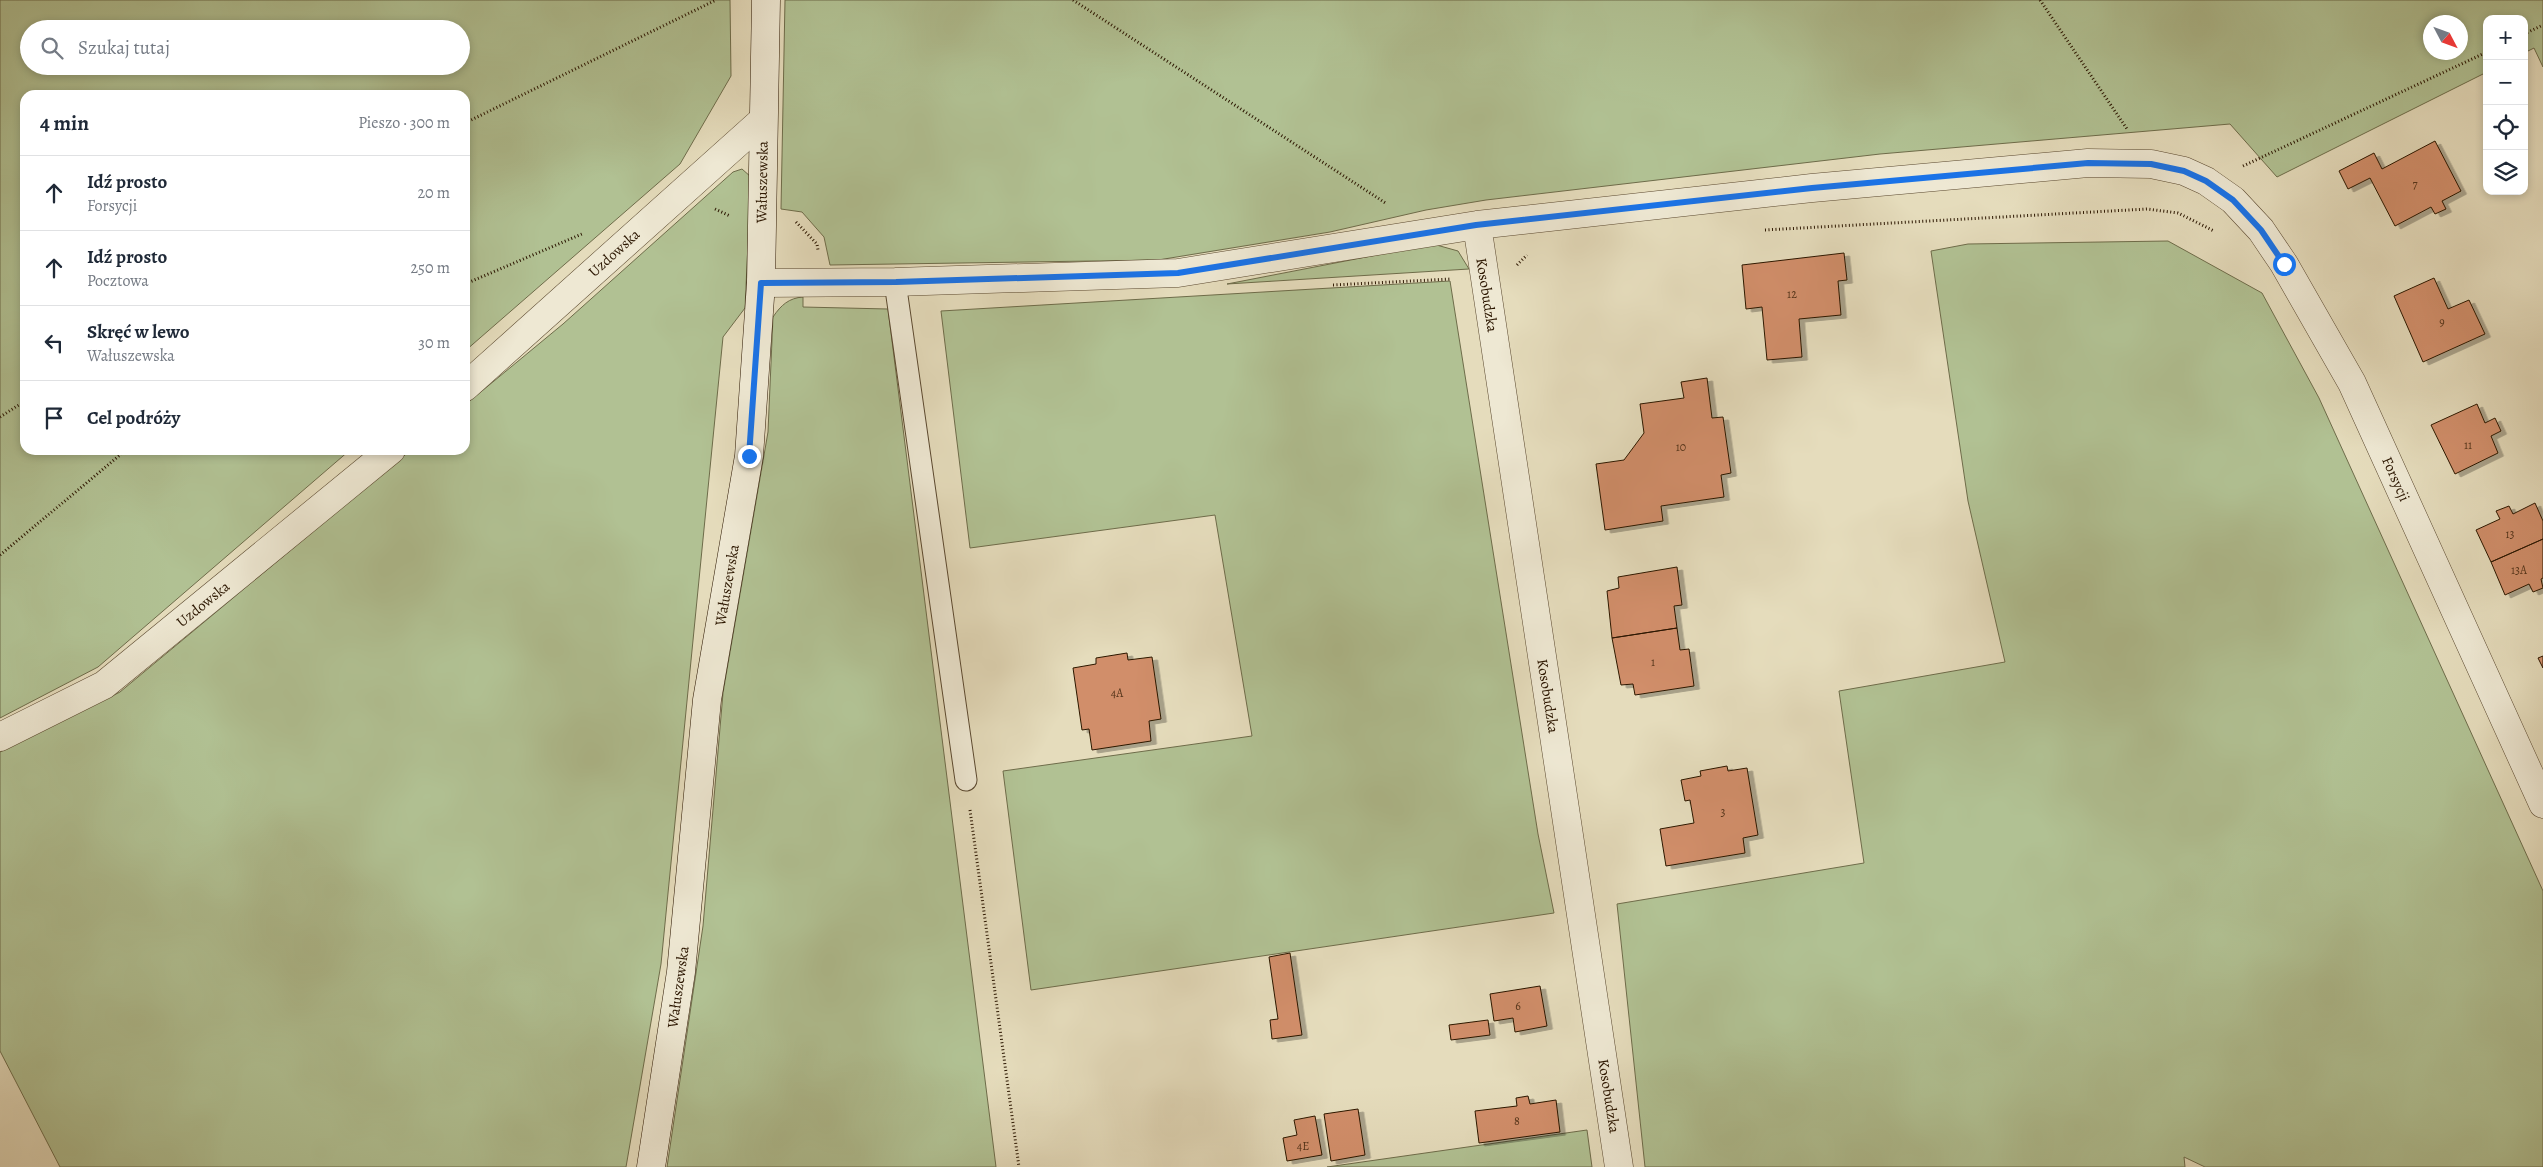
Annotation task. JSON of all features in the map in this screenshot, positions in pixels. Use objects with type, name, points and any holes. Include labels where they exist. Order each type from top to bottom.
[{"type":"street","name":"Wałuszewska","points":[[651,1167],[681,972],[708,700],[749,456],[761,283],[766,0]]},
{"type":"street","name":"Uzdowska","points":[[470,383],[763,120]]},
{"type":"street","name":"Forsycji","points":[[761,283],[896,282],[1178,273],[1476,225],[1861,184],[2088,163],[2151,164],[2184,171],[2206,181],[2233,200],[2261,230],[2284,264],[2352,383],[2543,804]]},
{"type":"street","name":"Kosobudzka","points":[[1476,225],[1619,1167]]},
{"type":"street","name":"Uzdowska","points":[[0,737],[104,685],[385,455]]},
{"type":"lane","points":[[896,282],[966,780]]},
{"type":"path","points":[[470,121],[716,0]]},
{"type":"path","points":[[1073,0],[1250,117],[1430,231]]},
{"type":"path","points":[[2040,0],[2151,164]]},
{"type":"path","points":[[2528,32],[2543,25]]},
{"type":"path","points":[[2206,181],[2283,148],[2483,54]]},
{"type":"path","points":[[1759,230],[2147,209],[2178,214],[2218,234]]},
{"type":"path","points":[[787,222],[796,222],[817,244],[818,259]]},
{"type":"path","points":[[1326,285],[1484,277],[1506,272],[1534,248]]},
{"type":"path","points":[[0,417],[20,404]]},
{"type":"path","points":[[0,555],[120,455]]},
{"type":"path","points":[[966,780],[1019,1167]]},
{"type":"green space","points":[[0,0],[730,0],[731,76],[680,164],[470,347],[470,90],[20,90],[20,455],[344,455],[98,667],[0,718]]},
{"type":"green space","points":[[785,0],[2543,0],[2543,67],[2534,48],[2528,51],[2528,15],[2483,15],[2483,74],[2277,177],[2230,124],[1880,154],[1486,200],[1426,210],[1330,232],[1158,260],[830,265],[824,237],[802,212],[781,209]]},
{"type":"green space","points":[[742,169],[751,177],[745,308],[723,337],[661,964],[626,1167],[60,1167],[0,1051],[0,752],[120,692],[405,455],[470,455],[470,401],[563,324],[733,172]]},
{"type":"green space","points":[[2168,241],[2262,293],[2319,398],[2543,891],[2543,1167],[2205,1167],[2184,1157],[2185,1167],[1645,1167],[1617,904],[1864,863],[1839,691],[2005,662],[1968,501],[1931,251],[1968,244]]},
{"type":"green space","points":[[1433,244],[1458,251],[1469,269],[1227,284]]},
{"type":"green space","points":[[1450,281],[1538,834],[1554,913],[1031,990],[1003,771],[1252,736],[1215,515],[970,548],[941,311]]},
{"type":"green space","points":[[803,297],[803,307],[888,309],[996,1167],[667,1167],[703,926],[723,693],[768,432],[773,317],[786,303]]},
{"type":"green space","points":[[1587,1130],[1592,1167],[1327,1167]]},
{"type":"building","points":[[2435,141],[2461,191],[2442,201],[2446,209],[2435,214],[2431,207],[2395,226],[2370,178],[2348,189],[2339,171],[2374,153],[2382,169]]},
{"type":"building","points":[[1844,253],[1847,280],[1838,281],[1841,315],[1799,319],[1802,357],[1767,360],[1762,307],[1746,309],[1742,265]]},
{"type":"building","points":[[2434,278],[2448,309],[2469,300],[2485,334],[2423,362],[2394,296]]},
{"type":"building","points":[[1707,378],[1712,418],[1723,417],[1731,473],[1721,475],[1724,497],[1661,506],[1663,521],[1605,530],[1596,464],[1624,460],[1644,433],[1640,404],[1684,398],[1681,382]]},
{"type":"building","points":[[2477,404],[2485,423],[2495,418],[2501,431],[2491,436],[2498,453],[2455,474],[2431,425]]},
{"type":"building","points":[[2535,503],[2543,521],[2543,539],[2491,562],[2476,530],[2500,519],[2496,511],[2509,506],[2513,514]]},
{"type":"building","points":[[2543,539],[2543,578],[2541,579],[2543,588],[2533,592],[2529,584],[2505,595],[2491,562]]},
{"type":"building","points":[[1677,567],[1682,605],[1674,606],[1677,628],[1612,638],[1607,591],[1619,588],[1618,577]]},
{"type":"building","points":[[1677,628],[1680,650],[1689,649],[1694,686],[1635,695],[1633,684],[1621,685],[1612,638]]},
{"type":"building","points":[[1127,653],[1128,660],[1152,657],[1161,719],[1149,721],[1151,741],[1092,750],[1089,729],[1082,730],[1073,668],[1096,664],[1096,658]]},
{"type":"building","points":[[2543,656],[2543,668],[2538,658]]},
{"type":"building","points":[[1727,766],[1728,771],[1747,768],[1758,835],[1743,838],[1745,853],[1666,866],[1660,829],[1694,823],[1690,800],[1685,801],[1681,780],[1701,776],[1700,771]]},
{"type":"building","points":[[1290,953],[1302,1035],[1272,1039],[1270,1020],[1278,1019],[1269,957]]},
{"type":"building","points":[[1540,986],[1547,1026],[1515,1032],[1513,1018],[1494,1021],[1490,994]]},
{"type":"building","points":[[1488,1020],[1490,1035],[1451,1040],[1449,1025]]},
{"type":"building","points":[[1528,1096],[1530,1104],[1556,1100],[1560,1132],[1479,1143],[1475,1111],[1517,1106],[1516,1098]]},
{"type":"building","points":[[1358,1109],[1365,1155],[1331,1161],[1324,1114]]},
{"type":"building","points":[[1315,1116],[1322,1155],[1287,1161],[1283,1138],[1297,1135],[1294,1120]]},
{"type":"route","points":[[749,456],[761,283],[896,282],[1178,273],[1476,225],[1812,188],[2088,163],[2151,164],[2184,171],[2206,181],[2233,200],[2261,230],[2284,264]]}]
